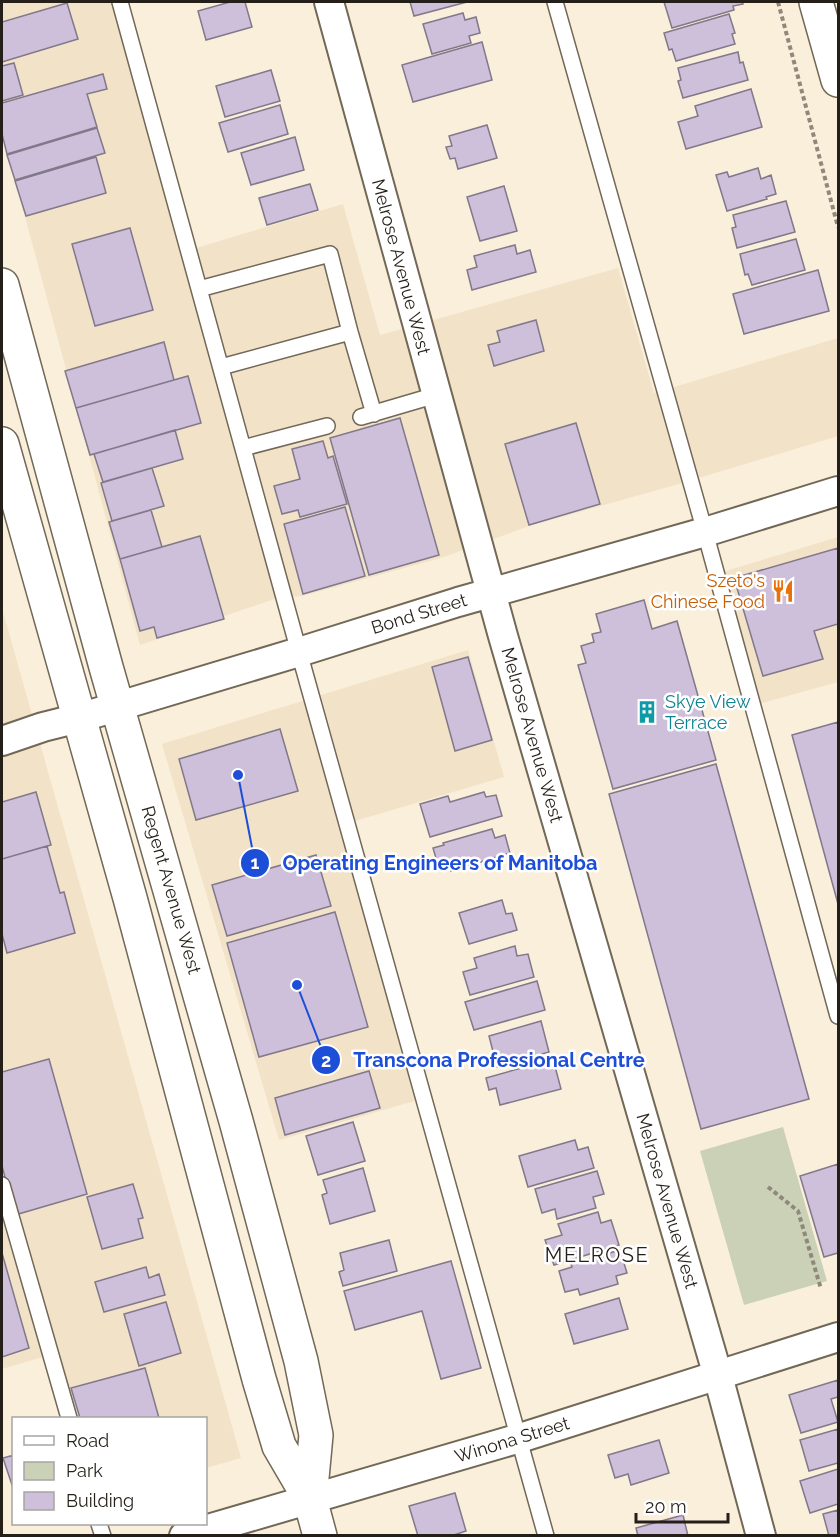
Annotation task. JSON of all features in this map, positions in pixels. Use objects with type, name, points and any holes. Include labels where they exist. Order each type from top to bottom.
[{"type":"main road","points":[[816,2],[838,80]]},
{"type":"main road","name":"Regent Avenue West","points":[[2,285],[106,667],[236,1121],[301,1361],[316,1435],[310,1499]]},
{"type":"main road","name":"Regent Avenue West","points":[[2,444],[130,898],[259,1379],[279,1446],[310,1499],[320,1536]]},
{"type":"street","name":"Melrose Avenue West","points":[[329,2],[436,395],[718,1376],[761,1536]]},
{"type":"street","name":"Bond Street","points":[[2,741],[538,578],[705,532],[838,491]]},
{"type":"street","name":"Winona Street","points":[[184,1536],[520,1438],[838,1337]]},
{"type":"lane","points":[[120,2],[546,1536]]},
{"type":"lane","points":[[555,2],[705,532],[838,1016]]},
{"type":"lane","points":[[199,289],[330,254],[350,332],[367,415],[436,395]]},
{"type":"lane","points":[[221,367],[350,332]]},
{"type":"lane","points":[[243,448],[327,426]]},
{"type":"lane","points":[[2,1185],[68,1417]]},
{"type":"path","points":[[778,2],[838,227]]},
{"type":"path","points":[[768,1187],[798,1211],[821,1289]]},
{"type":"shaded area","points":[[2,2],[113,2],[183,252],[343,204],[380,335],[618,268],[654,393],[838,338],[838,436],[529,526],[441,558],[302,596],[277,598],[140,645],[2,131]]},
{"type":"shaded area","points":[[838,537],[838,682],[755,705],[719,573]]},
{"type":"shaded area","points":[[2,608],[241,1458],[207,1468],[207,1417],[68,1417],[46,1356],[2,1369]]},
{"type":"shaded area","points":[[468,650],[504,777],[355,821],[321,695]]},
{"type":"shaded area","points":[[309,699],[418,1100],[279,1140],[162,744]]},
{"type":"green space","points":[[783,1127],[827,1281],[744,1305],[700,1151]]},
{"type":"building","points":[[230,2],[245,2],[252,27],[206,40],[198,11]]},
{"type":"building","points":[[410,2],[467,2],[414,16]]},
{"type":"building","points":[[664,2],[742,2],[743,4],[733,6],[734,10],[672,28]]},
{"type":"building","points":[[67,3],[78,39],[2,62],[2,22]]},
{"type":"building","points":[[463,13],[465,20],[476,17],[480,33],[469,36],[471,43],[432,54],[423,24]]},
{"type":"building","points":[[729,14],[735,33],[732,34],[735,44],[676,61],[672,49],[669,50],[664,33]]},
{"type":"building","points":[[482,42],[492,80],[413,102],[402,65]]},
{"type":"building","points":[[738,52],[740,63],[743,62],[748,80],[683,98],[678,81],[681,80],[678,68]]},
{"type":"building","points":[[14,63],[23,95],[2,101],[2,66]]},
{"type":"building","points":[[271,70],[280,101],[225,117],[216,86]]},
{"type":"building","points":[[103,74],[107,89],[87,94],[97,127],[7,154],[2,134],[2,103]]},
{"type":"building","points":[[751,89],[762,127],[686,149],[678,122],[698,116],[695,106]]},
{"type":"building","points":[[280,105],[288,134],[228,152],[219,123]]},
{"type":"building","points":[[487,125],[497,158],[458,169],[455,158],[450,159],[446,147],[452,146],[449,136]]},
{"type":"building","points":[[97,128],[105,153],[15,180],[7,155]]},
{"type":"building","points":[[295,137],[304,170],[251,185],[241,153]]},
{"type":"building","points":[[96,157],[106,193],[26,216],[15,181]]},
{"type":"building","points":[[758,168],[761,179],[771,175],[776,194],[727,211],[716,175],[727,172],[729,177]]},
{"type":"building","points":[[310,184],[318,210],[267,225],[259,198]]},
{"type":"building","points":[[504,186],[517,231],[480,241],[467,197]]},
{"type":"building","points":[[786,201],[795,232],[737,248],[732,228],[736,227],[733,215]]},
{"type":"building","points":[[130,228],[153,310],[95,326],[72,244]]},
{"type":"building","points":[[796,239],[805,270],[752,285],[748,274],[745,275],[740,254]]},
{"type":"building","points":[[515,245],[517,254],[530,250],[536,272],[472,290],[467,270],[477,267],[474,256]]},
{"type":"building","points":[[818,270],[829,311],[744,334],[733,294]]},
{"type":"building","points":[[536,320],[544,351],[494,366],[488,345],[500,342],[497,331]]},
{"type":"building","points":[[164,342],[174,380],[76,408],[65,371]]},
{"type":"building","points":[[188,376],[201,423],[90,455],[76,408]]},
{"type":"building","points":[[400,418],[439,555],[369,575],[330,438]]},
{"type":"building","points":[[576,423],[600,504],[529,525],[505,444]]},
{"type":"building","points":[[175,430],[183,459],[103,482],[94,454]]},
{"type":"building","points":[[323,441],[328,458],[333,456],[347,504],[300,517],[298,510],[282,514],[274,486],[300,479],[292,449]]},
{"type":"building","points":[[152,468],[164,506],[112,521],[101,483]]},
{"type":"building","points":[[345,507],[365,576],[303,594],[284,524]]},
{"type":"building","points":[[151,510],[162,547],[120,559],[109,522]]},
{"type":"building","points":[[200,536],[224,619],[157,638],[154,627],[140,631],[120,559]]},
{"type":"building","points":[[838,548],[838,624],[814,631],[823,659],[763,676],[734,578]]},
{"type":"building","name":"Skye View Terrace","points":[[644,600],[652,629],[677,621],[716,760],[613,789],[578,665],[586,663],[581,646],[594,642],[592,634],[601,632],[596,614]]},
{"type":"building","points":[[468,657],[492,740],[455,751],[432,667]]},
{"type":"building","points":[[838,722],[838,904],[792,735]]},
{"type":"building","points":[[280,729],[298,791],[196,820],[179,759]]},
{"type":"building","points":[[716,764],[809,1099],[701,1129],[609,794]]},
{"type":"building","points":[[36,792],[51,845],[2,859],[2,802]]},
{"type":"building","points":[[484,792],[486,797],[496,795],[502,816],[430,837],[420,804],[448,796],[450,802]]},
{"type":"building","points":[[492,829],[495,838],[505,835],[510,853],[451,871],[448,862],[438,865],[433,848]]},
{"type":"building","points":[[47,846],[60,893],[64,892],[75,933],[7,953],[2,934],[2,859]]},
{"type":"building","points":[[316,855],[331,906],[227,936],[212,885]]},
{"type":"building","points":[[502,900],[506,914],[512,913],[517,930],[469,944],[459,913]]},
{"type":"building","points":[[335,912],[368,1027],[259,1057],[227,943]]},
{"type":"building","points":[[515,946],[517,956],[528,954],[534,977],[470,995],[463,972],[477,968],[474,958]]},
{"type":"building","points":[[537,981],[545,1010],[474,1030],[465,1002]]},
{"type":"building","points":[[541,1021],[549,1052],[497,1067],[489,1036]]},
{"type":"building","points":[[49,1059],[87,1194],[15,1215],[2,1166],[2,1072]]},
{"type":"building","points":[[553,1059],[561,1089],[500,1105],[496,1088],[489,1090],[486,1078]]},
{"type":"building","points":[[369,1071],[380,1108],[285,1135],[275,1098]]},
{"type":"building","points":[[353,1122],[365,1161],[318,1175],[306,1136]]},
{"type":"building","points":[[575,1140],[578,1150],[588,1147],[594,1168],[528,1187],[519,1156]]},
{"type":"building","points":[[838,1164],[838,1253],[824,1257],[800,1176]]},
{"type":"building","points":[[363,1168],[375,1211],[330,1224],[322,1195],[327,1193],[323,1180]]},
{"type":"building","points":[[597,1171],[604,1194],[593,1197],[596,1208],[557,1219],[555,1209],[542,1213],[535,1189]]},
{"type":"building","points":[[133,1184],[143,1218],[138,1219],[143,1238],[102,1249],[87,1197]]},
{"type":"building","points":[[598,1212],[601,1223],[611,1220],[619,1245],[554,1265],[545,1240],[562,1235],[558,1224]]},
{"type":"building","points":[[389,1240],[397,1271],[343,1286],[339,1272],[344,1270],[340,1253]]},
{"type":"building","points":[[620,1250],[627,1273],[616,1276],[618,1284],[580,1295],[578,1289],[565,1292],[559,1271],[572,1267],[571,1264]]},
{"type":"building","points":[[2,1253],[29,1348],[2,1357]]},
{"type":"building","points":[[451,1261],[481,1368],[441,1379],[422,1311],[355,1330],[344,1291]]},
{"type":"building","points":[[146,1267],[149,1278],[159,1274],[165,1295],[104,1312],[95,1282]]},
{"type":"building","points":[[619,1298],[628,1329],[574,1344],[565,1314]]},
{"type":"building","points":[[166,1302],[181,1353],[139,1366],[124,1314]]},
{"type":"building","points":[[145,1368],[159,1417],[80,1417],[71,1388]]},
{"type":"building","points":[[838,1380],[838,1397],[831,1399],[838,1422],[801,1433],[789,1395]]},
{"type":"building","points":[[838,1429],[838,1463],[809,1471],[800,1440]]},
{"type":"building","points":[[659,1440],[669,1473],[631,1485],[628,1474],[615,1478],[608,1455]]},
{"type":"building","points":[[12,1456],[12,1485],[3,1458]]},
{"type":"building","points":[[838,1469],[838,1504],[810,1513],[800,1481]]},
{"type":"building","points":[[455,1493],[466,1531],[451,1536],[418,1536],[409,1506]]},
{"type":"building","points":[[838,1510],[838,1536],[829,1536],[823,1514]]},
{"type":"building","points":[[683,1515],[688,1536],[638,1536],[636,1528]]},
{"type":"place","name":"Szeto's Chinese Food","points":[[783,591]]},
{"type":"place","name":"Skye View Terrace","points":[[647,712]]},
{"type":"place","name":"Operating Engineers of Manitoba","points":[[238,775]]},
{"type":"place","name":"Transcona Professional Centre","points":[[297,985]]},
{"type":"district","name":"MELROSE","points":[[597,1255]]}]
